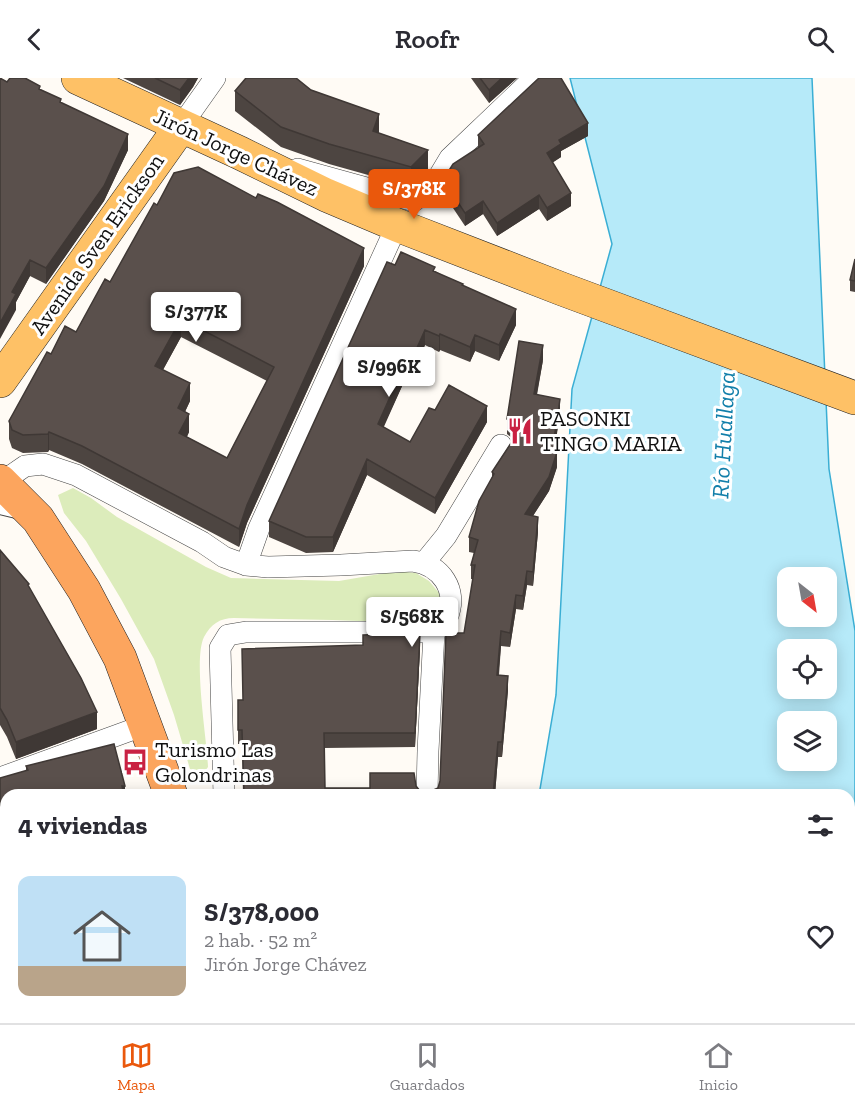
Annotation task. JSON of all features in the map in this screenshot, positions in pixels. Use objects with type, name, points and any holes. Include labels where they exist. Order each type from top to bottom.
[{"type":"highway","points":[[0,490],[38,519],[84,590],[120,658],[169,789]]},
{"type":"main road","name":"Jirón Jorge Chávez","points":[[78,78],[326,195],[397,225],[855,398]]},
{"type":"main road","name":"Avenida Sven Erickson","points":[[2,374],[181,126]]},
{"type":"street","name":"Avenida Sven Erickson","points":[[181,126],[215,78]]},
{"type":"street","points":[[240,153],[414,201],[435,183],[450,158],[534,78]]},
{"type":"street","points":[[246,565],[259,528],[397,225]]},
{"type":"street","points":[[424,563],[446,536],[501,445]]},
{"type":"street","points":[[0,490],[25,466],[43,464],[76,475],[202,542],[224,557],[246,565],[320,566],[413,561],[435,568],[445,580],[451,596],[447,619],[434,632],[427,789]]},
{"type":"street","points":[[224,789],[220,648],[228,635],[246,632],[434,632]]},
{"type":"street","points":[[0,778],[145,725]]},
{"type":"green space","points":[[73,488],[117,517],[206,567],[231,578],[339,581],[397,571],[416,573],[429,581],[440,594],[439,599],[436,607],[427,617],[419,622],[405,625],[343,620],[234,618],[224,619],[213,625],[204,637],[201,648],[200,680],[208,767],[202,775],[190,769],[154,659],[86,541],[64,513],[58,495]]},
{"type":"water","name":"Río Huallaga","points":[[570,78],[812,78],[829,469],[855,631],[855,789],[540,789],[556,695],[572,389],[612,244]]},
{"type":"building","points":[[0,78],[7,82],[10,78],[25,78],[40,86],[39,89],[61,99],[60,102],[128,134],[104,186],[46,268],[30,260],[12,292],[16,294],[0,323]]},
{"type":"building","points":[[155,78],[189,78],[180,90]]},
{"type":"building","points":[[246,78],[296,78],[311,90],[379,114],[373,131],[428,150],[411,167],[329,144],[281,127],[235,91]]},
{"type":"building","points":[[480,78],[502,78],[489,90]]},
{"type":"building","points":[[539,78],[561,78],[588,123],[559,140],[561,144],[547,153],[571,193],[547,208],[539,195],[497,223],[483,201],[465,213],[443,180],[453,164],[484,144],[478,135]]},
{"type":"building","points":[[198,167],[256,198],[258,194],[277,202],[364,248],[247,505],[239,529],[82,446],[49,432],[48,434],[23,435],[12,430],[9,421],[47,352],[51,354],[65,326],[76,332],[105,279],[110,282],[154,203],[157,205],[174,173]],"holes":[[[181,319],[274,367],[227,458],[179,433],[189,414],[178,408],[190,383],[155,366]]]},
{"type":"building","points":[[401,252],[435,267],[433,271],[516,309],[499,345],[475,335],[470,347],[425,330],[407,370],[403,368],[378,424],[410,442],[429,408],[435,410],[449,385],[487,406],[435,498],[367,459],[333,537],[306,537],[269,521],[387,262],[395,265]]},
{"type":"building","points":[[855,259],[855,281],[850,280]]},
{"type":"building","points":[[519,341],[543,345],[534,394],[560,399],[554,439],[557,452],[549,477],[525,514],[538,517],[533,572],[527,571],[523,596],[516,595],[510,633],[501,631],[497,675],[508,676],[502,742],[498,742],[494,789],[436,789],[440,781],[446,633],[464,633],[475,565],[471,565],[478,540],[469,537],[479,501],[494,474],[492,472],[519,431],[514,430],[507,419]]},
{"type":"building","points":[[0,550],[29,584],[81,678],[97,712],[16,742],[0,708]]},
{"type":"building","points":[[420,633],[415,733],[324,733],[325,788],[370,788],[370,773],[414,773],[418,789],[244,789],[242,730],[238,730],[238,700],[243,700],[242,649],[363,645],[363,635]]},
{"type":"building","points":[[114,744],[125,786],[122,786],[123,789],[0,789],[0,778],[28,770],[26,766]]},
{"type":"place","name":"PASONKI TINGO MARIA","points":[[520,431]]},
{"type":"place","name":"Turismo Las Golondrinas","points":[[135,762]]}]
